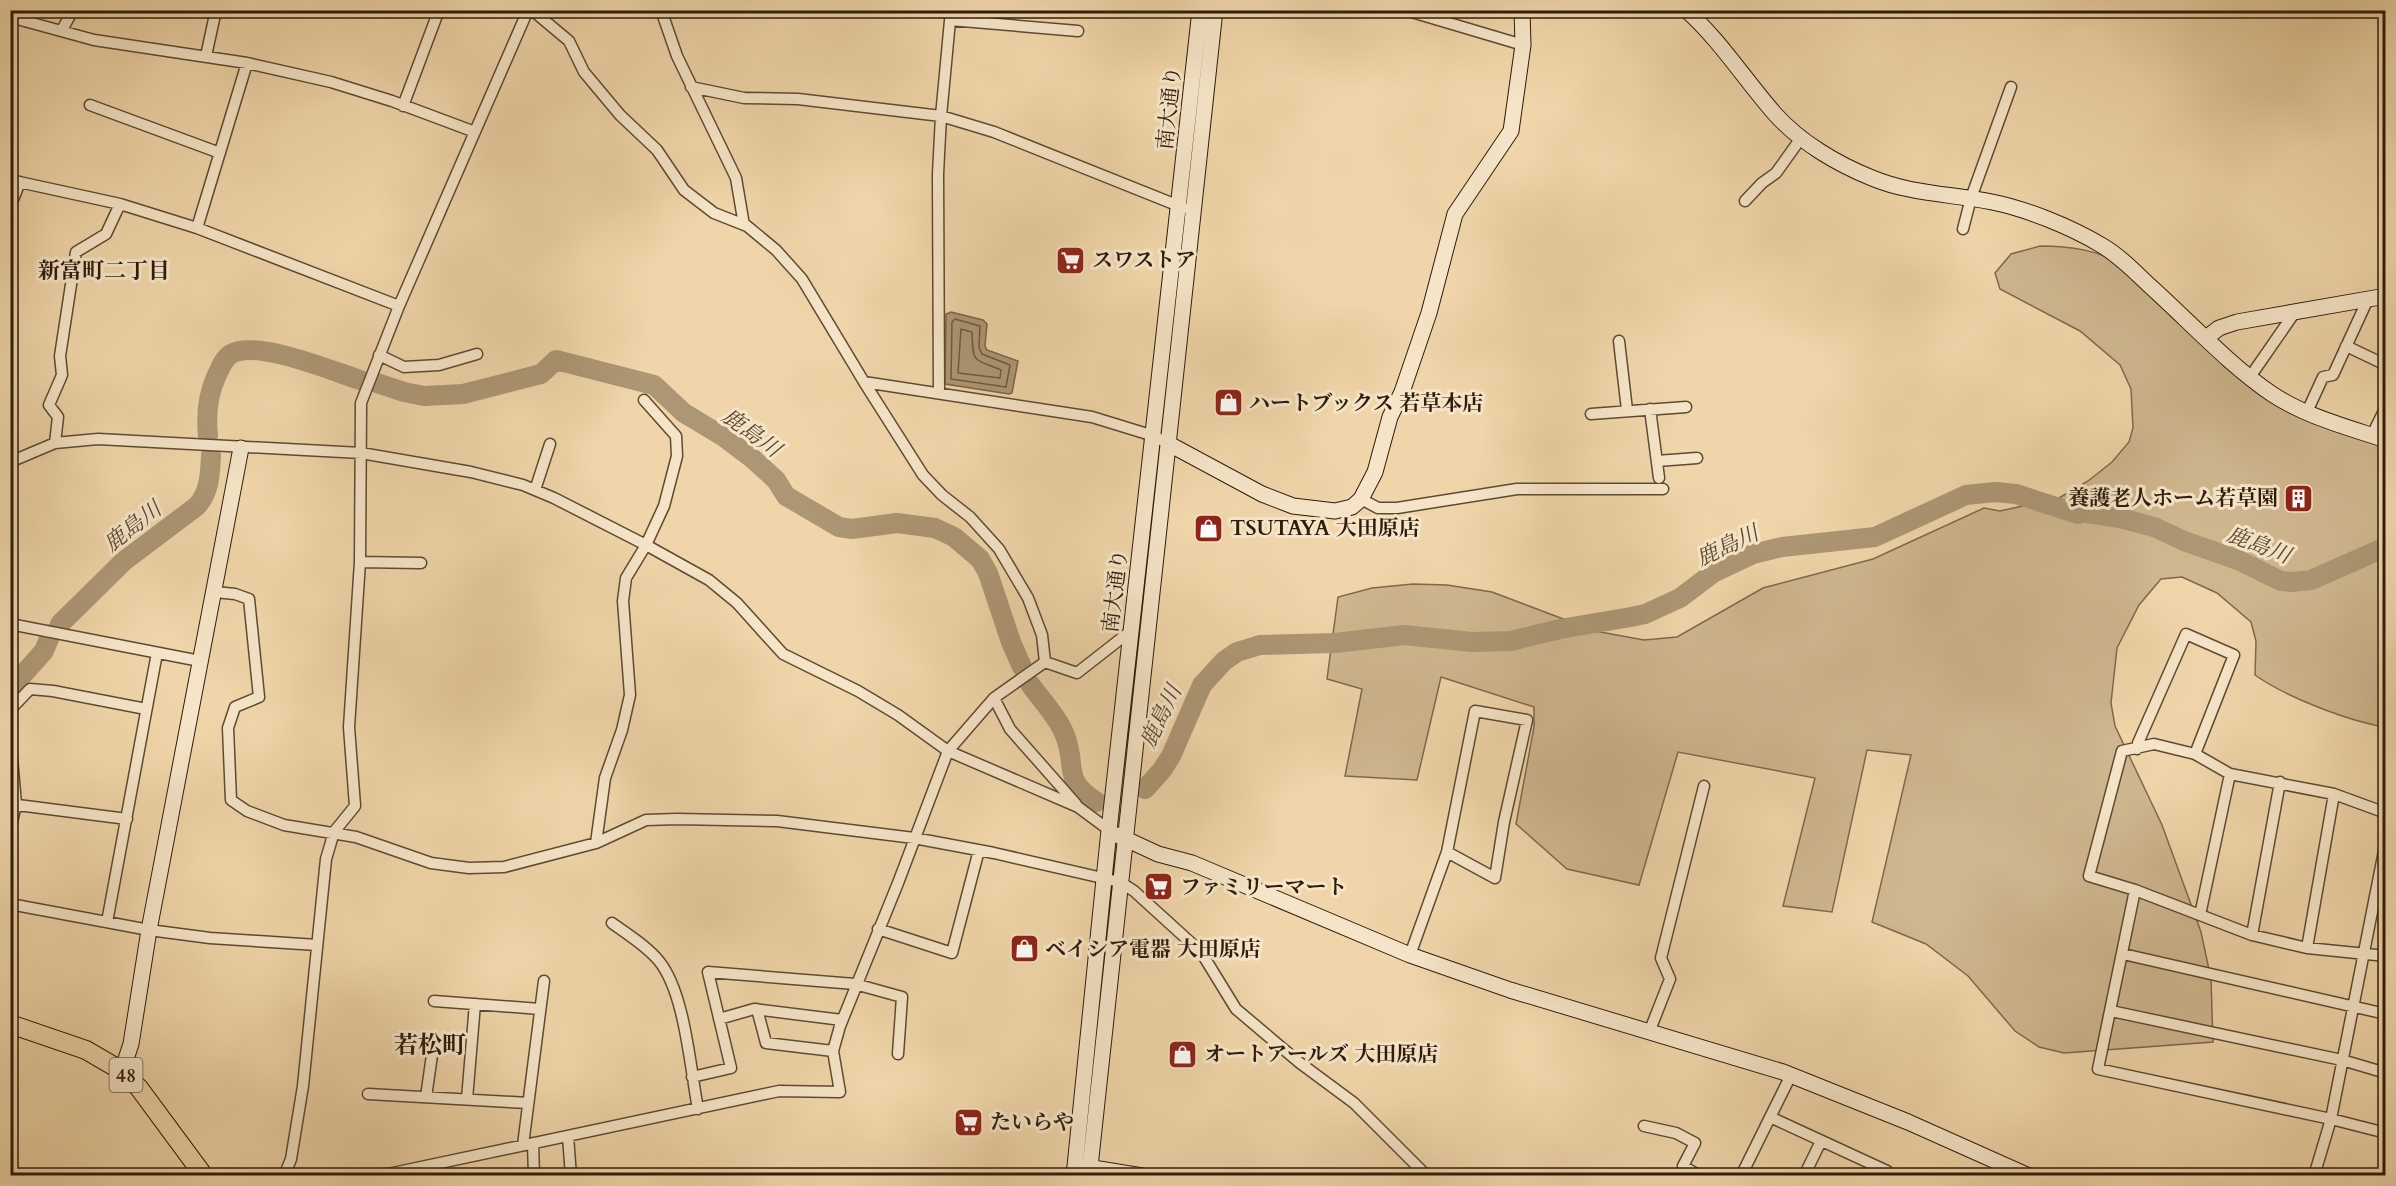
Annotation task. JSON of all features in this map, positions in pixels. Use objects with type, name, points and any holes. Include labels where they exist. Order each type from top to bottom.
[{"type":"main road","name":"48","points":[[10,1024],[86,1050],[122,1071],[139,1088],[204,1176]]},
{"type":"street","points":[[62,30],[73,10]]},
{"type":"street","points":[[206,56],[216,10]]},
{"type":"street","points":[[404,105],[439,10]]},
{"type":"street","points":[[284,1176],[291,1159],[303,1086],[326,859],[333,832],[355,806],[349,727],[360,562],[361,404],[399,306],[530,10],[569,41],[584,72],[620,115],[657,150],[684,190],[714,213],[744,225],[776,250],[802,279],[923,475],[942,495],[970,517],[999,549],[1028,598],[1042,635],[1045,662]]},
{"type":"street","points":[[661,10],[677,56],[736,178],[744,225]]},
{"type":"street","name":"南大通り","points":[[1082,1171],[1120,882],[1169,444],[1200,10]]},
{"type":"street","name":"南大通り","points":[[1082,1171],[1104,879],[1154,436],[1215,10]]},
{"type":"street","points":[[1405,10],[1523,45]]},
{"type":"street","points":[[864,382],[1092,417],[1154,436],[1262,494],[1293,506],[1335,511],[1352,507],[1361,499],[1375,472],[1390,417],[1402,392],[1429,313],[1455,214],[1511,131],[1523,45],[1522,10]]},
{"type":"street","points":[[1686,10],[1711,36],[1776,116],[1801,138],[1822,152],[1872,178],[1894,185],[2004,206],[2065,226],[2086,236],[2121,260],[2250,377],[2306,414],[2379,437],[2385,406]]},
{"type":"street","points":[[939,393],[938,174],[950,15],[1078,31]]},
{"type":"street","points":[[10,17],[94,40],[248,63],[331,82],[404,105],[475,132]]},
{"type":"street","points":[[197,228],[248,63]]},
{"type":"street","points":[[691,87],[744,98],[798,99],[941,116],[994,132],[1186,209]]},
{"type":"street","points":[[1964,229],[1971,198],[2011,87]]},
{"type":"street","points":[[90,105],[220,153]]},
{"type":"street","points":[[1745,201],[1762,183],[1776,173],[1801,138]]},
{"type":"street","points":[[10,207],[15,181],[120,204],[197,228],[399,306]]},
{"type":"street","points":[[55,443],[58,417],[49,405],[62,375],[60,356],[76,252],[106,234],[120,204]]},
{"type":"street","points":[[2206,338],[2219,328],[2237,322],[2385,296]]},
{"type":"street","points":[[2306,414],[2323,377],[2333,375],[2368,299]]},
{"type":"street","points":[[2250,377],[2295,312]]},
{"type":"street","points":[[1619,341],[1627,410]]},
{"type":"street","points":[[2346,346],[2385,365]]},
{"type":"street","points":[[379,355],[404,367],[439,365],[477,354]]},
{"type":"street","points":[[596,843],[605,778],[622,730],[630,695],[623,601],[626,578],[646,545],[664,506],[676,456],[676,436],[644,400]]},
{"type":"street","points":[[1592,414],[1686,407]]},
{"type":"street","points":[[1361,499],[1378,508],[1397,508],[1517,489],[1661,484],[1650,409]]},
{"type":"street","points":[[10,462],[55,443],[98,439],[361,453],[471,472],[535,490],[646,545],[709,580],[737,603],[783,654],[858,691],[948,751],[1078,807]]},
{"type":"street","points":[[535,490],[550,444]]},
{"type":"street","points":[[122,1071],[131,1044],[149,930],[241,448]]},
{"type":"street","points":[[1657,461],[1696,458]]},
{"type":"street","points":[[360,562],[421,563]]},
{"type":"street","points":[[214,592],[235,594],[249,599],[259,697],[235,708],[228,729],[231,800],[247,811],[284,825],[356,837],[431,863],[469,868],[504,867],[596,843],[646,820],[777,821],[914,838],[979,850],[1120,882],[1134,891],[1202,952],[1236,1009],[1354,1103],[1427,1176]]},
{"type":"street","points":[[10,624],[201,661]]},
{"type":"street","points":[[1045,662],[1077,673],[1132,630]]},
{"type":"street","points":[[2137,749],[2186,634],[2234,655],[2194,754]]},
{"type":"street","points":[[107,922],[158,653]]},
{"type":"street","points":[[350,1176],[419,1171],[528,1144],[779,1092],[840,1092],[833,1051],[842,1020],[948,751],[994,698],[1045,662]]},
{"type":"street","points":[[10,710],[30,689],[53,691],[146,709]]},
{"type":"street","points":[[994,698],[1010,729],[1078,807],[1125,840],[1158,854],[1192,863],[1410,955],[1510,990],[1650,1030],[1791,1075],[1908,1122],[2029,1176]]},
{"type":"street","points":[[1410,955],[1447,852],[1475,711],[1527,720],[1504,822],[1496,878],[1447,852]]},
{"type":"street","points":[[10,735],[13,804],[10,831]]},
{"type":"street","points":[[2385,813],[2334,794],[2230,774],[2194,754],[2154,744],[2122,751],[2089,876],[2135,890],[2252,935],[2307,948],[2385,956]]},
{"type":"street","points":[[2200,915],[2230,774]]},
{"type":"street","points":[[2252,935],[2280,782]]},
{"type":"street","points":[[1650,1030],[1670,979],[1661,958],[1704,786]]},
{"type":"street","points":[[2307,948],[2334,794]]},
{"type":"street","points":[[13,804],[127,819]]},
{"type":"street","points":[[2313,1176],[2331,1119],[2364,954],[2382,881],[2385,841]]},
{"type":"street","points":[[878,929],[952,953],[979,850]]},
{"type":"street","points":[[2135,890],[2098,1069],[2331,1119],[2385,1133]]},
{"type":"street","points":[[10,904],[149,930],[210,938],[317,945]]},
{"type":"street","points":[[612,923],[657,958],[669,975],[680,1012],[698,1109]]},
{"type":"street","points":[[2123,954],[2354,1005],[2385,1014]]},
{"type":"street","points":[[692,1077],[731,1068],[708,972],[855,984],[902,997],[898,1054]]},
{"type":"street","points":[[534,1176],[528,1144],[528,1103],[544,981]]},
{"type":"street","points":[[434,1001],[540,1009]]},
{"type":"street","points":[[467,1100],[475,1004]]},
{"type":"street","points":[[719,1019],[758,1009],[842,1020]]},
{"type":"street","points":[[758,1009],[766,1043],[833,1051]]},
{"type":"street","points":[[2111,1011],[2342,1060],[2385,1073]]},
{"type":"street","points":[[426,1097],[433,1048]]},
{"type":"street","points":[[1741,1176],[1791,1075]]},
{"type":"street","points":[[368,1094],[528,1103]]},
{"type":"street","points":[[1770,1117],[1887,1172]]},
{"type":"street","points":[[1644,1126],[1676,1133],[1695,1143],[1683,1166],[1700,1176]]},
{"type":"street","points":[[568,1136],[571,1176]]},
{"type":"street","points":[[1804,1176],[1821,1141]]},
{"type":"street","points":[[1082,1171],[1142,1176]]},
{"type":"shaded area","points":[[2040,246],[2084,250],[2125,265],[2225,367],[2257,390],[2385,447],[2385,727],[2318,707],[2283,692],[2255,675],[2256,641],[2251,622],[2217,593],[2182,577],[2161,579],[2139,605],[2117,648],[2111,703],[2115,726],[2162,825],[2201,932],[2211,979],[2213,1042],[2064,1053],[2039,1047],[2015,1031],[1968,976],[1926,944],[1872,922],[1911,755],[1867,750],[1832,912],[1783,906],[1815,778],[1678,752],[1639,885],[1567,869],[1516,824],[1534,727],[1534,707],[1441,677],[1417,780],[1345,776],[1362,689],[1327,679],[1338,597],[1372,588],[1413,584],[1447,585],[1492,592],[1595,631],[1644,640],[1677,637],[1763,588],[1873,559],[1984,508],[2000,511],[2059,498],[2088,481],[2112,462],[2129,442],[2133,428],[2131,389],[2120,365],[2080,331],[2000,289],[1995,273],[2011,254]]},
{"type":"water","points":[[951,312],[983,320],[987,324],[985,346],[987,350],[1018,361],[1012,393],[945,384],[946,314]]},
{"type":"waterway","name":"鹿島川","points":[[208,436],[211,391],[222,364],[231,354],[243,350],[275,353],[360,380]]},
{"type":"waterway","name":"鹿島川","points":[[377,383],[424,396],[463,394],[541,374],[556,360],[654,385],[684,413],[724,437],[753,459],[776,480],[786,496],[839,527],[852,529],[897,523],[935,528],[954,537],[980,559],[988,573],[1011,642],[1022,667]]},
{"type":"waterway","name":"鹿島川","points":[[60,624],[124,561],[197,506],[207,488],[211,455]]},
{"type":"waterway","name":"鹿島川","points":[[1145,789],[1171,756],[1202,685],[1224,661],[1237,652],[1260,645],[1335,643],[1404,635],[1472,642],[1511,641],[1560,629],[1645,614],[1680,598],[1713,573],[1753,554],[1782,547],[1875,537],[1966,495],[1996,492],[2016,494],[2078,514],[2082,512],[2120,518],[2154,527],[2184,541],[2238,560],[2281,581],[2311,580],[2386,547]]},
{"type":"waterway","name":"鹿島川","points":[[10,689],[44,651],[51,634]]},
{"type":"waterway","name":"鹿島川","points":[[1030,684],[1063,731],[1075,780],[1079,787],[1097,802]]},
{"type":"place","name":"スワストア","points":[[1071,260]]},
{"type":"place","name":"ハートブックス 若草本店","points":[[1228,403]]},
{"type":"place","name":"養護老人ホーム若草園","points":[[2299,498]]},
{"type":"place","name":"TSUTAYA 大田原店","points":[[1209,528]]},
{"type":"place","name":"ファミリーマート","points":[[1159,887]]},
{"type":"place","name":"ベイシア電器 大田原店","points":[[1024,949]]},
{"type":"place","name":"オートアールズ 大田原店","points":[[1183,1054]]},
{"type":"place","name":"たいらや","points":[[969,1122]]},
{"type":"district","name":"新富町二丁目","points":[[104,270]]},
{"type":"district","name":"若松町","points":[[430,1045]]}]
